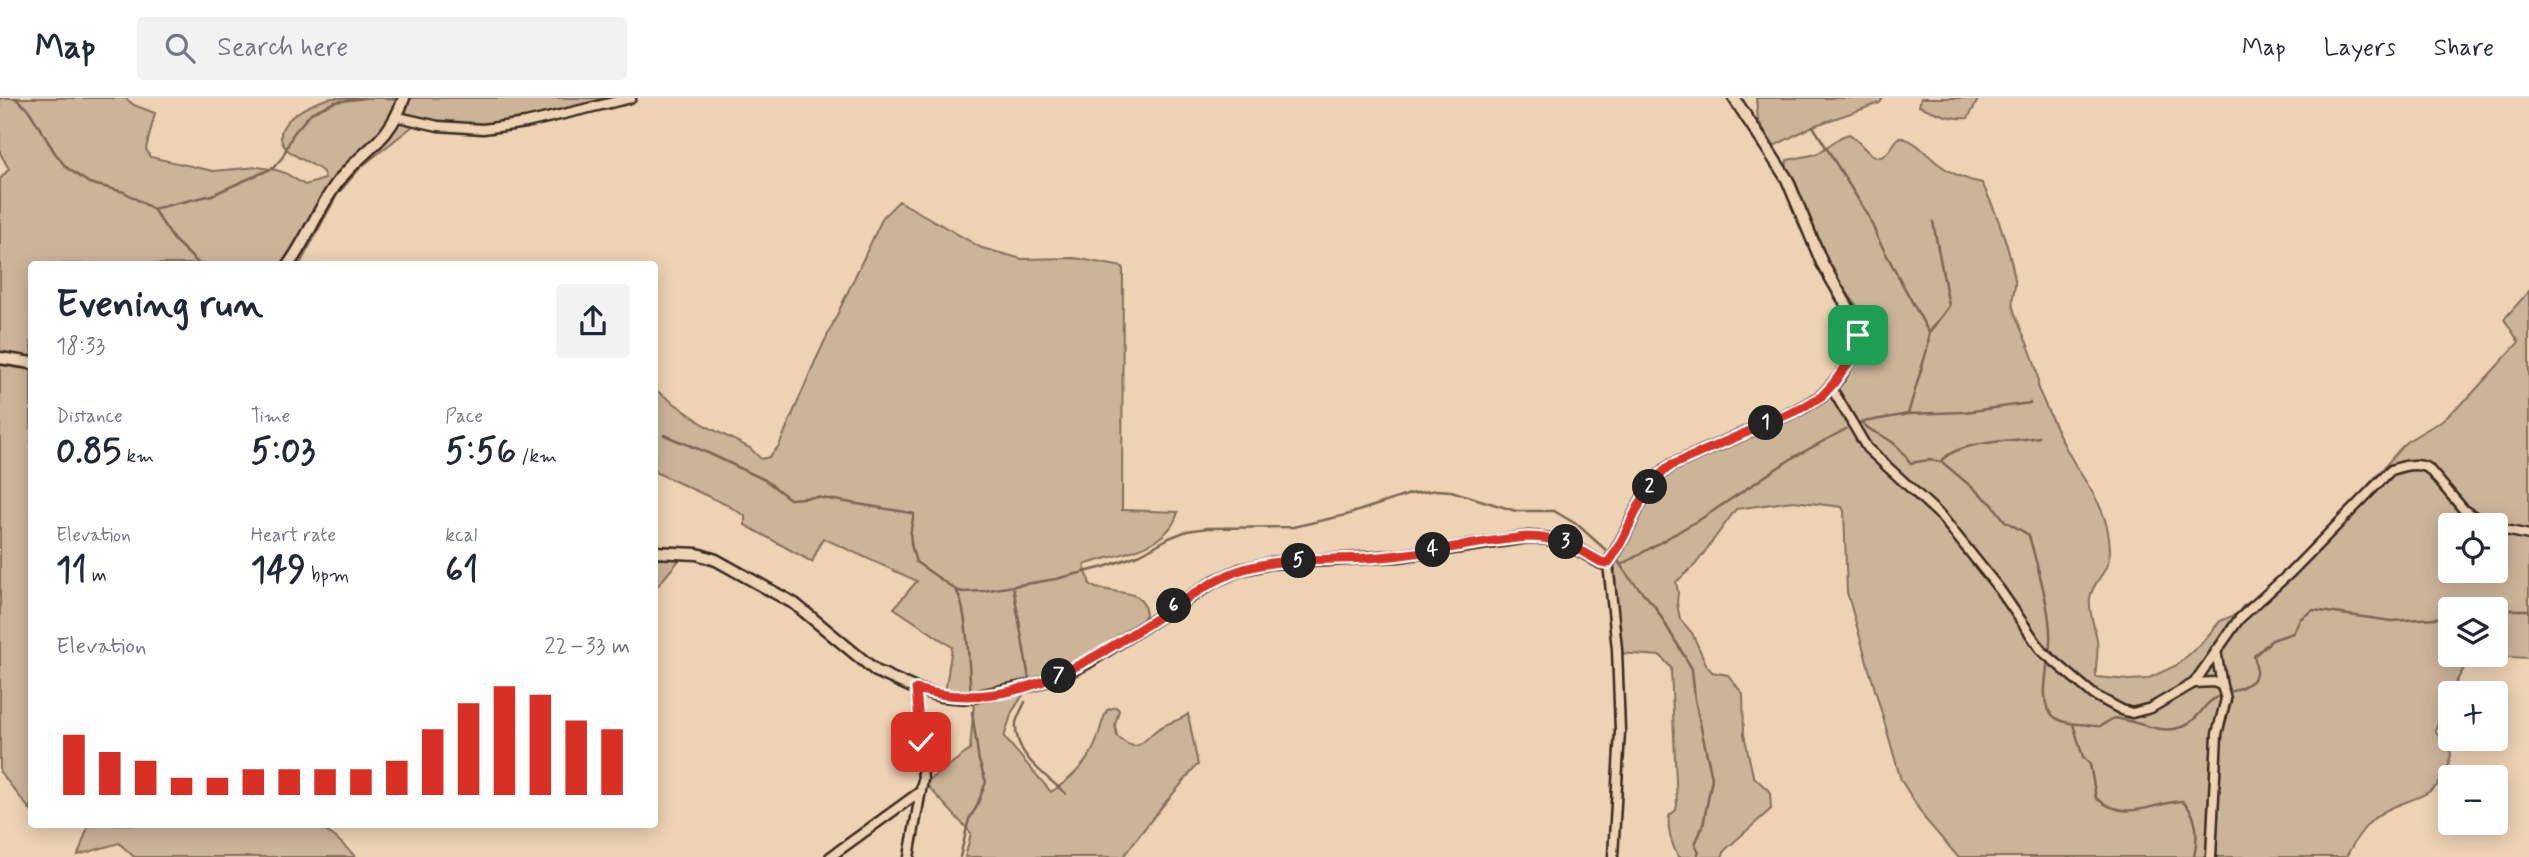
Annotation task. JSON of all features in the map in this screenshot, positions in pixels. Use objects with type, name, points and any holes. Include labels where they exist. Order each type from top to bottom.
[{"type":"street","points":[[291,261],[338,181],[381,140],[398,117],[404,98]]},
{"type":"street","points":[[398,117],[452,128],[483,129],[526,123],[631,98]]},
{"type":"street","points":[[1613,857],[1619,769],[1619,710],[1617,649],[1608,563],[1653,481],[1665,470],[1800,409],[1831,387],[1856,351],[1858,340],[1857,324],[1822,263],[1787,178],[1734,98]]},
{"type":"street","points":[[0,358],[28,362]]},
{"type":"street","points":[[1831,387],[1867,447],[1941,516],[2000,590],[2042,651],[2095,695],[2132,713],[2151,708],[2194,683],[2244,613],[2284,579],[2391,470],[2414,465],[2428,468],[2469,513]]},
{"type":"street","points":[[2508,531],[2529,535]]},
{"type":"street","points":[[658,552],[705,555],[795,604],[867,666],[916,689],[968,698],[1033,685],[1062,676],[1087,663],[1215,581],[1240,570],[1271,563],[1399,555],[1528,537],[1566,542],[1601,562],[1608,563]]},
{"type":"street","points":[[2211,857],[2217,734],[2224,692],[2216,650]]},
{"type":"street","points":[[2194,683],[2214,682],[2224,692]]},
{"type":"street","points":[[909,857],[923,769],[916,689]]},
{"type":"street","points":[[830,857],[921,791]]},
{"type":"shaded area","points":[[0,98],[125,98],[134,105],[155,113],[146,149],[150,157],[213,171],[258,167],[276,170],[305,185],[325,179],[323,172],[286,149],[281,136],[288,120],[305,108],[324,100],[393,98],[401,103],[404,98],[622,98],[521,123],[457,128],[418,122],[361,167],[337,195],[302,261],[28,261],[28,358],[0,353],[0,179],[9,169],[0,153]]},
{"type":"shaded area","points":[[1756,98],[1883,98],[1880,103],[1813,126],[1774,146],[1758,120]]},
{"type":"shaded area","points":[[1921,98],[1979,98],[1968,118],[1955,118],[1919,106]]},
{"type":"shaded area","points":[[1849,134],[1870,153],[1879,157],[1888,152],[1899,137],[1916,145],[1950,172],[1982,183],[2010,255],[2015,280],[2013,307],[2033,357],[2038,389],[2105,520],[2109,558],[2090,598],[2097,645],[2096,677],[2147,679],[2177,665],[2201,644],[2220,621],[2237,614],[2243,606],[2290,575],[2406,442],[2441,421],[2469,397],[2519,342],[2504,319],[2529,291],[2529,658],[2508,657],[2508,597],[2438,597],[2438,667],[2466,667],[2457,681],[2438,681],[2438,723],[2435,730],[2438,734],[2438,751],[2451,753],[2449,765],[2438,765],[2436,787],[2379,815],[2362,831],[2346,857],[1958,857],[1925,819],[1901,780],[1847,592],[1844,511],[1842,507],[1793,501],[1736,509],[1695,565],[1676,582],[1680,619],[1692,633],[1707,666],[1712,672],[1728,675],[1743,694],[1744,734],[1753,776],[1770,792],[1771,809],[1725,850],[1722,857],[1678,857],[1669,827],[1669,816],[1676,810],[1677,805],[1671,668],[1661,656],[1619,653],[1611,571],[1615,570],[1615,560],[1660,480],[1671,470],[1743,441],[1822,400],[1840,386],[1860,353],[1866,338],[1865,321],[1831,271],[1786,168],[1787,160],[1817,154]]},
{"type":"shaded area","points":[[899,201],[982,248],[1022,259],[1075,258],[1123,267],[1122,510],[1178,512],[1172,525],[1152,543],[1084,565],[1090,584],[1096,588],[1138,597],[1146,614],[1140,625],[1078,664],[1022,685],[963,694],[945,693],[952,647],[894,608],[917,581],[823,538],[812,562],[745,525],[745,516],[727,505],[658,473],[658,392],[706,426],[750,448],[761,459],[769,457],[779,446],[813,366],[883,217]]},
{"type":"shaded area","points":[[0,365],[28,370],[28,807],[0,772]]},
{"type":"shaded area","points":[[658,557],[681,558],[658,585]]},
{"type":"shaded area","points":[[1025,692],[1012,712],[1004,737],[1051,792],[1070,778],[1086,760],[1094,747],[1107,710],[1116,707],[1119,710],[1115,725],[1117,736],[1135,746],[1162,727],[1188,714],[1198,765],[1123,857],[965,857],[971,833],[925,783],[970,750],[974,703]]},
{"type":"shaded area","points":[[88,828],[320,828],[335,837],[356,857],[134,857],[119,843],[78,855]]},
{"type":"waterway","points":[[15,98],[28,109],[66,167],[89,183],[124,192],[153,209],[174,240],[196,261]]},
{"type":"waterway","points":[[153,209],[212,195],[273,168],[282,158],[293,134],[311,113],[335,102],[364,98]]},
{"type":"waterway","points":[[384,98],[399,100]]},
{"type":"waterway","points":[[1813,126],[1869,217],[1878,239],[1929,333]]},
{"type":"waterway","points":[[1908,414],[1928,346],[1929,333],[1949,306],[1933,222]]},
{"type":"waterway","points":[[1858,423],[1908,414],[1965,412],[2030,403]]},
{"type":"waterway","points":[[1862,422],[1890,440],[1910,463],[1929,460],[1942,462],[1992,504],[2005,521],[2029,535],[2050,625],[2049,652]]},
{"type":"waterway","points":[[1621,565],[1704,517],[1794,457],[1846,429]]},
{"type":"waterway","points":[[664,435],[765,480],[790,499],[816,497],[914,514],[910,538],[916,562],[963,592],[1056,579],[1104,567],[1141,554],[1187,531],[1207,528],[1293,527],[1346,515],[1410,494],[1437,490],[1451,491],[1516,511],[1554,511],[1578,525],[1609,553]]},
{"type":"waterway","points":[[1941,461],[1949,454],[1973,445],[2039,437]]},
{"type":"waterway","points":[[1618,561],[1654,605],[1692,669],[1695,700],[1712,778],[1703,826],[1695,844],[1699,852],[1696,857]]},
{"type":"waterway","points":[[1013,586],[1029,679]]},
{"type":"waterway","points":[[956,590],[965,625],[971,696]]},
{"type":"waterway","points":[[2228,693],[2248,684],[2255,677],[2254,656],[2272,640],[2293,633],[2300,619],[2313,610],[2392,621],[2438,618]]},
{"type":"waterway","points":[[2508,610],[2529,610]]},
{"type":"waterway","points":[[2048,658],[2046,702],[2049,711],[2064,722],[2098,726],[2114,718],[2155,728],[2174,729],[2193,720],[2208,703],[2222,695]]},
{"type":"waterway","points":[[1025,702],[1016,723],[1020,745],[1032,763],[1066,794]]},
{"type":"waterway","points":[[960,857],[969,819],[986,782],[979,761],[972,712]]},
{"type":"waterway","points":[[2073,724],[2083,757],[2090,764],[2096,798],[2107,805],[2129,810],[2182,801],[2192,813],[2196,827],[2194,857]]},
{"type":"route","points":[[921,742],[916,689],[968,698],[1033,685],[1062,676],[1087,663],[1215,581],[1240,570],[1284,561],[1399,555],[1528,537],[1557,539],[1608,563],[1648,489],[1659,475],[1672,465],[1800,409],[1822,396],[1852,358],[1856,351],[1858,335]]}]
